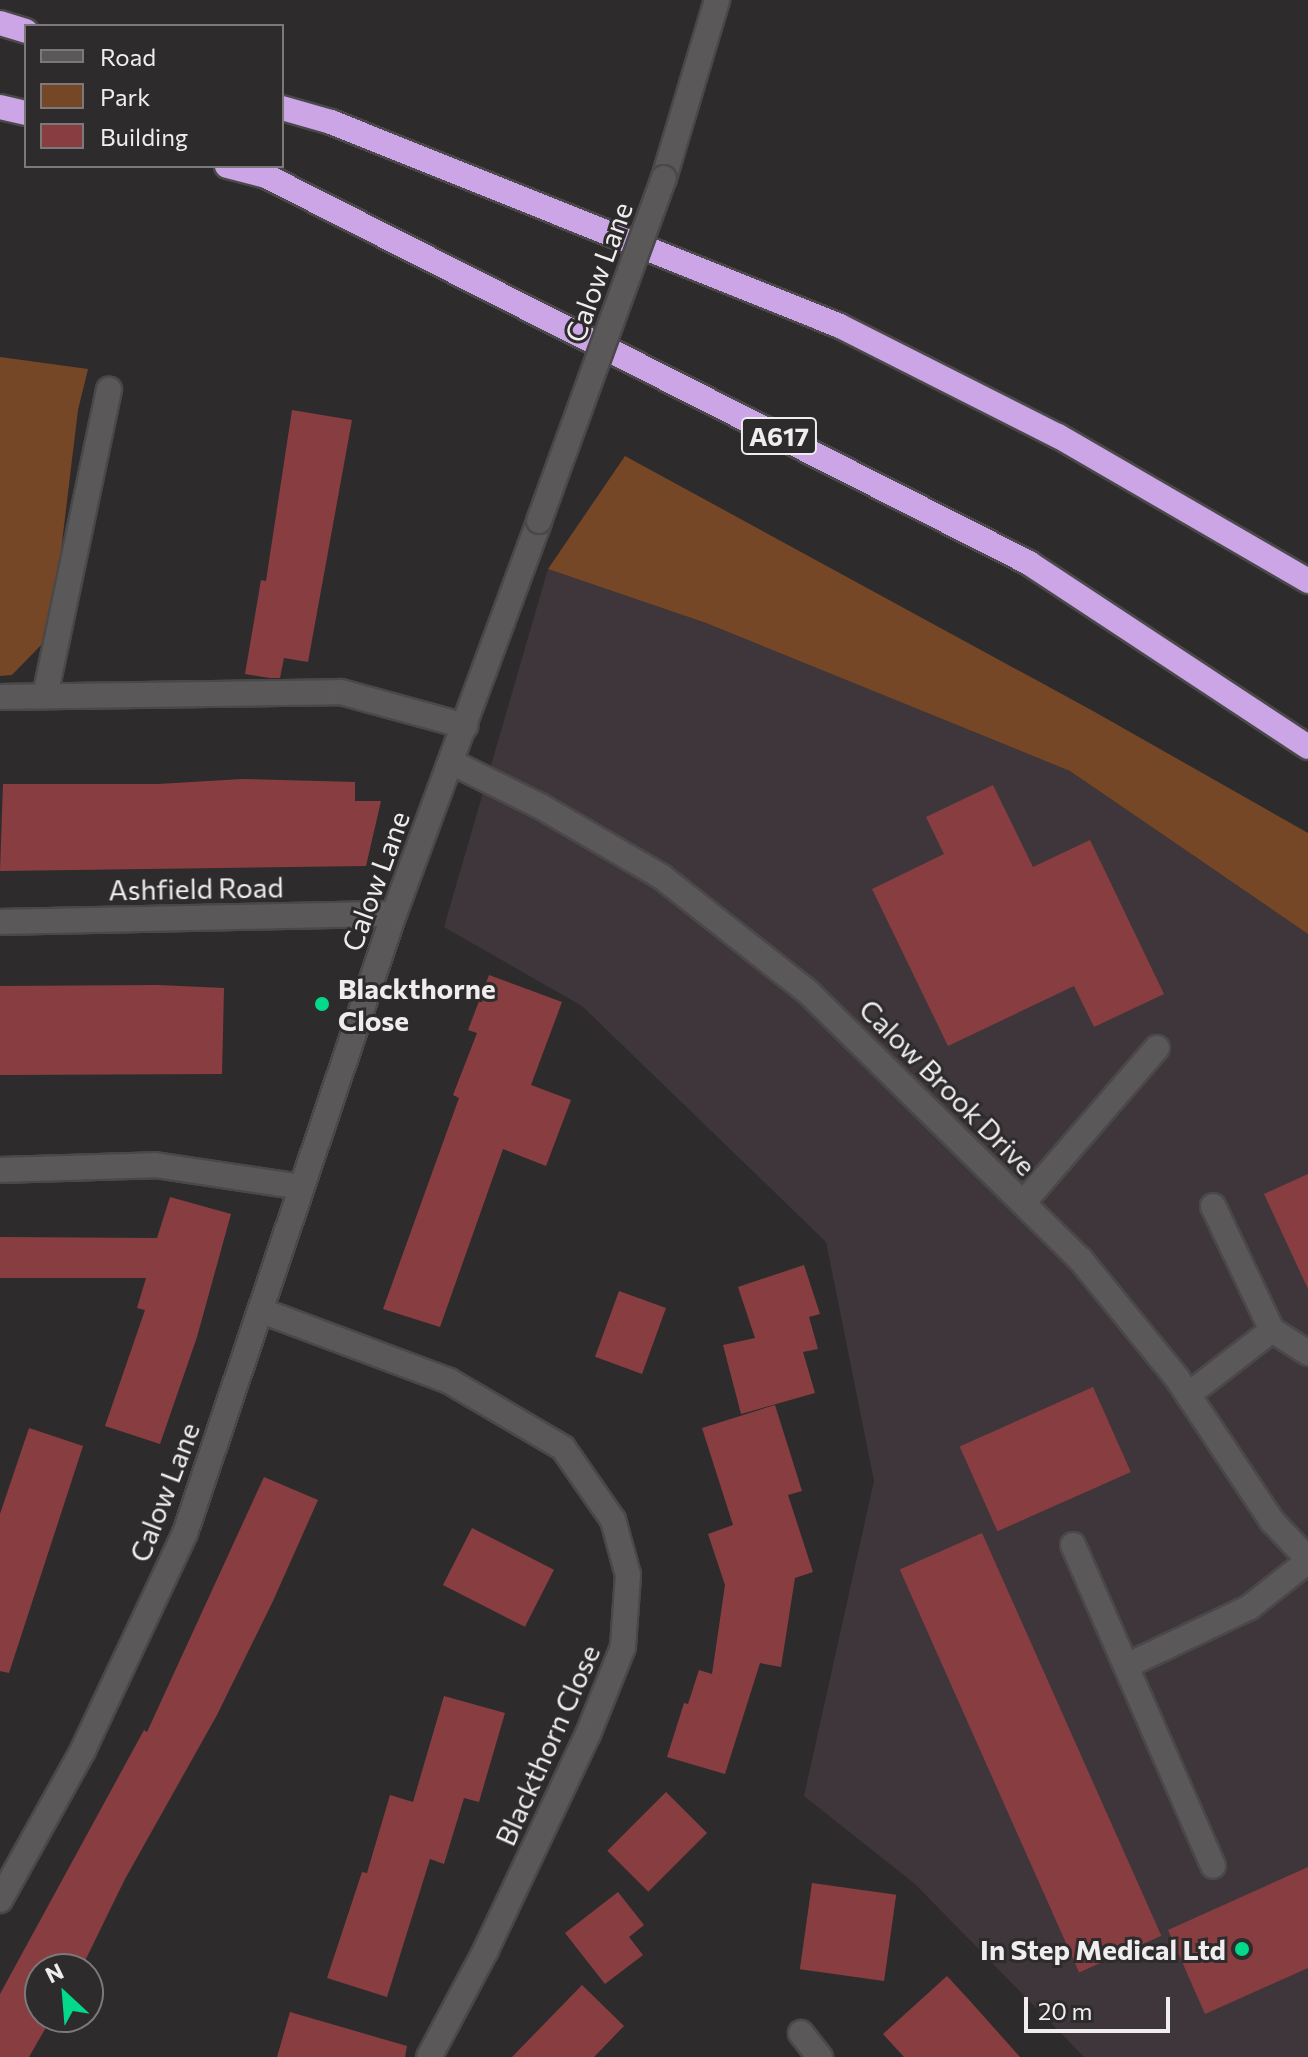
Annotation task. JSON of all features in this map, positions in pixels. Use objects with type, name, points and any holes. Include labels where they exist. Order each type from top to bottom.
[{"type":"highway","points":[[0,23],[24,30]]},
{"type":"highway","points":[[0,107],[24,113]]},
{"type":"highway","points":[[284,109],[331,122],[840,326],[1058,436],[1308,581]]},
{"type":"highway","name":"A617","points":[[233,168],[280,183],[1029,563],[1308,747]]},
{"type":"street","name":"Calow Lane","points":[[0,1900],[83,1750],[185,1533],[394,914],[664,178],[717,0]]},
{"type":"street","points":[[45,696],[109,390]]},
{"type":"street","points":[[0,697],[341,692],[465,726]]},
{"type":"street","name":"Calow Brook Drive","points":[[451,762],[540,806],[662,877],[808,992],[1080,1259],[1188,1395],[1272,1521],[1308,1560]]},
{"type":"street","name":"Ashfield Road","points":[[0,922],[394,914]]},
{"type":"street","points":[[1023,1203],[1157,1048]]},
{"type":"street","points":[[0,1170],[155,1165],[300,1187]]},
{"type":"street","points":[[1213,1206],[1272,1330],[1308,1353]]},
{"type":"street","name":"Blackthorn Close","points":[[262,1311],[449,1381],[563,1448],[613,1520],[628,1575],[623,1647],[588,1734],[486,1950],[429,2057]]},
{"type":"street","points":[[1188,1395],[1272,1330]]},
{"type":"street","points":[[1073,1545],[1213,1866]]},
{"type":"street","points":[[1126,1666],[1250,1607],[1308,1560]]},
{"type":"street","points":[[801,2033],[820,2057]]},
{"type":"shaded area","points":[[548,569],[706,623],[1070,771],[1308,934],[1308,2057],[1084,2057],[915,1884],[804,1796],[874,1481],[826,1242],[582,1006],[444,927]]},
{"type":"green space","points":[[0,357],[88,369],[78,410],[60,559],[42,644],[12,675],[0,676]]},
{"type":"green space","points":[[625,456],[1093,711],[1308,833],[1308,934],[1070,771],[706,623],[548,569]]},
{"type":"building","points":[[292,410],[352,420],[308,662],[284,658],[280,678],[270,678],[245,674],[261,580],[266,581]]},
{"type":"building","points":[[242,779],[355,782],[355,801],[381,801],[366,866],[0,871],[3,784],[158,784]]},
{"type":"building","points":[[993,785],[1033,867],[1090,840],[1164,994],[1094,1027],[1074,986],[948,1046],[872,889],[944,854],[926,817]]},
{"type":"building","points":[[489,975],[562,1002],[531,1085],[571,1100],[546,1166],[503,1149],[440,1327],[383,1309],[459,1098],[453,1095],[477,1033],[468,1030]]},
{"type":"building","points":[[158,985],[224,988],[222,1074],[0,1075],[0,986]]},
{"type":"building","points":[[1308,1174],[1308,1289],[1264,1194]]},
{"type":"building","points":[[170,1197],[231,1214],[197,1337],[160,1444],[105,1426],[145,1310],[137,1308],[146,1278],[0,1278],[0,1237],[157,1238]]},
{"type":"building","points":[[804,1265],[820,1314],[809,1317],[818,1349],[803,1352],[815,1393],[741,1414],[723,1345],[755,1338],[738,1287]]},
{"type":"building","points":[[619,1291],[666,1308],[642,1374],[595,1357]]},
{"type":"building","points":[[1093,1387],[1131,1472],[997,1531],[960,1446]]},
{"type":"building","points":[[775,1405],[802,1491],[788,1495],[813,1572],[795,1578],[781,1667],[760,1663],[725,1774],[667,1757],[684,1703],[688,1704],[699,1670],[712,1674],[725,1585],[708,1534],[733,1525],[702,1428]]},
{"type":"building","points":[[29,1428],[83,1446],[9,1673],[0,1671],[0,1514]]},
{"type":"building","points":[[264,1477],[318,1500],[217,1715],[125,1879],[89,1953],[24,1953],[24,2033],[43,2033],[29,2057],[0,2057],[0,1994],[144,1730],[147,1732]]},
{"type":"building","points":[[472,1528],[554,1570],[525,1627],[443,1585]]},
{"type":"building","points":[[982,1533],[1161,1936],[1079,1972],[900,1570]]},
{"type":"building","points":[[444,1696],[505,1713],[479,1802],[464,1798],[444,1864],[430,1859],[387,1997],[327,1978],[362,1872],[367,1873],[390,1795],[413,1802]]},
{"type":"building","points":[[666,1792],[707,1833],[648,1892],[607,1851]]},
{"type":"building","name":"In Step Medical Ltd","points":[[1308,1867],[1308,1968],[1205,2014],[1168,1930]]},
{"type":"building","points":[[812,1883],[896,1895],[884,1981],[800,1969]]},
{"type":"building","points":[[618,1892],[644,1925],[629,1937],[643,1955],[605,1984],[565,1933]]},
{"type":"building","points":[[947,1976],[1020,2057],[904,2057],[883,2034]]},
{"type":"building","points":[[582,1985],[624,2026],[594,2057],[512,2057]]},
{"type":"building","points":[[290,2012],[407,2046],[405,2057],[277,2057]]},
{"type":"place","name":"Blackthorne Close","points":[[322,1004]]},
{"type":"place","name":"In Step Medical Ltd","points":[[1242,1949]]}]
